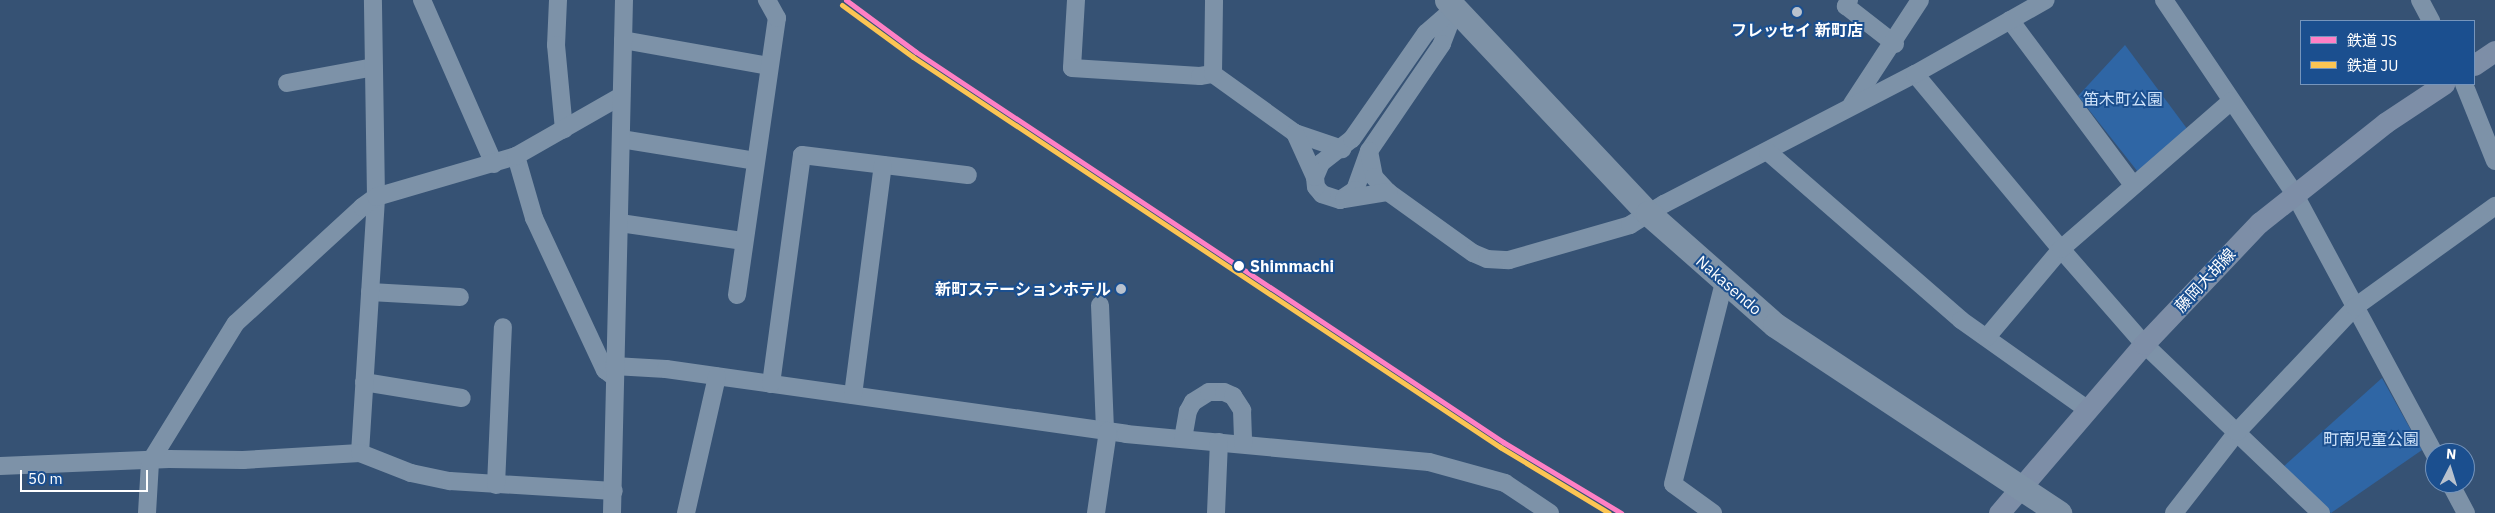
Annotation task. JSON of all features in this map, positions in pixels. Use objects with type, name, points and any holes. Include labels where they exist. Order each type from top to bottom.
[{"type":"highway","name":"Nakasendo","points":[[1455,2],[1648,213],[1724,282],[1775,325],[2059,513]]},
{"type":"main road","points":[[2475,64],[2495,51]]},
{"type":"main road","name":"藤岡大胡線","points":[[1999,513],[2144,344],[2259,223],[2294,193],[2386,123],[2443,85]]},
{"type":"street","points":[[360,453],[376,197],[373,0]]},
{"type":"street","points":[[422,0],[494,164]]},
{"type":"street","points":[[558,0],[556,45],[564,130]]},
{"type":"street","points":[[612,513],[624,0]]},
{"type":"street","points":[[737,295],[777,18],[767,0]]},
{"type":"street","points":[[1076,0],[1072,68],[1200,76],[1213,74],[1295,133],[1342,149]]},
{"type":"street","points":[[1213,74],[1214,0]]},
{"type":"street","points":[[1849,0],[1846,6],[1895,44]]},
{"type":"street","points":[[1851,106],[1895,44],[1920,0]]},
{"type":"street","points":[[1369,151],[1374,177],[1388,192],[1473,253],[1496,261],[1509,260],[1630,225],[1648,213],[1915,74],[2046,0]]},
{"type":"street","points":[[2164,0],[2294,193],[2428,443]]},
{"type":"street","points":[[2420,0],[2430,20]]},
{"type":"street","points":[[1315,177],[1320,163],[1328,155],[1342,149],[1352,139],[1426,32],[1455,2]]},
{"type":"street","points":[[1340,200],[1355,190],[1369,151],[1442,44],[1455,2]]},
{"type":"street","points":[[2010,20],[2133,186]]},
{"type":"street","points":[[623,40],[769,66]]},
{"type":"street","points":[[287,83],[374,67]]},
{"type":"street","points":[[1915,74],[2061,250],[2144,344],[2321,513]]},
{"type":"street","points":[[2464,85],[2495,161]]},
{"type":"street","points":[[147,513],[150,462],[236,323],[261,296],[376,197],[516,156],[621,96]]},
{"type":"street","points":[[1987,337],[2061,250],[2231,101]]},
{"type":"street","points":[[1295,133],[1315,177],[1316,187],[1322,194],[1340,200],[1388,192]]},
{"type":"street","points":[[621,139],[755,161]]},
{"type":"street","points":[[1768,152],[1961,320],[2088,410]]},
{"type":"street","points":[[771,384],[802,155],[968,176]]},
{"type":"street","points":[[516,156],[534,218],[601,362],[614,372],[717,376],[1106,431],[1429,462],[1505,483],[1550,513]]},
{"type":"street","points":[[853,395],[883,165]]},
{"type":"street","points":[[2174,513],[2237,432],[2355,307],[2495,206]]},
{"type":"street","points":[[620,223],[744,241]]},
{"type":"street","points":[[1713,513],[1674,484],[1724,282]]},
{"type":"street","points":[[370,292],[460,297]]},
{"type":"street","points":[[1096,513],[1106,431],[1100,306]]},
{"type":"street","points":[[496,485],[503,327]]},
{"type":"street","points":[[686,513],[717,376]]},
{"type":"street","points":[[364,382],[462,398]]},
{"type":"street","points":[[1183,439],[1188,410],[1193,402],[1209,392],[1224,392],[1233,396],[1242,410],[1243,444]]},
{"type":"street","points":[[1216,513],[1219,442]]},
{"type":"street","points":[[0,466],[360,453],[411,473],[450,481],[614,491]]},
{"type":"street","points":[[2455,493],[2466,513]]},
{"type":"green space","name":"笛木町公園","points":[[2125,45],[2188,130],[2138,172],[2078,96]]},
{"type":"green space","name":"町南児童公園","points":[[2382,378],[2422,450],[2331,513],[2283,467]]},
{"type":"rail line","name":"JS","points":[[846,0],[916,52],[1503,442],[1621,513]]},
{"type":"rail line","name":"JU","points":[[842,5],[913,57],[1500,447],[1609,513]]},
{"type":"place","name":"フレッセイ 新町店","points":[[1797,12]]},
{"type":"place","name":"Shimmachi","points":[[1239,266]]},
{"type":"place","name":"新町ステーションホテル","points":[[1121,289]]}]
